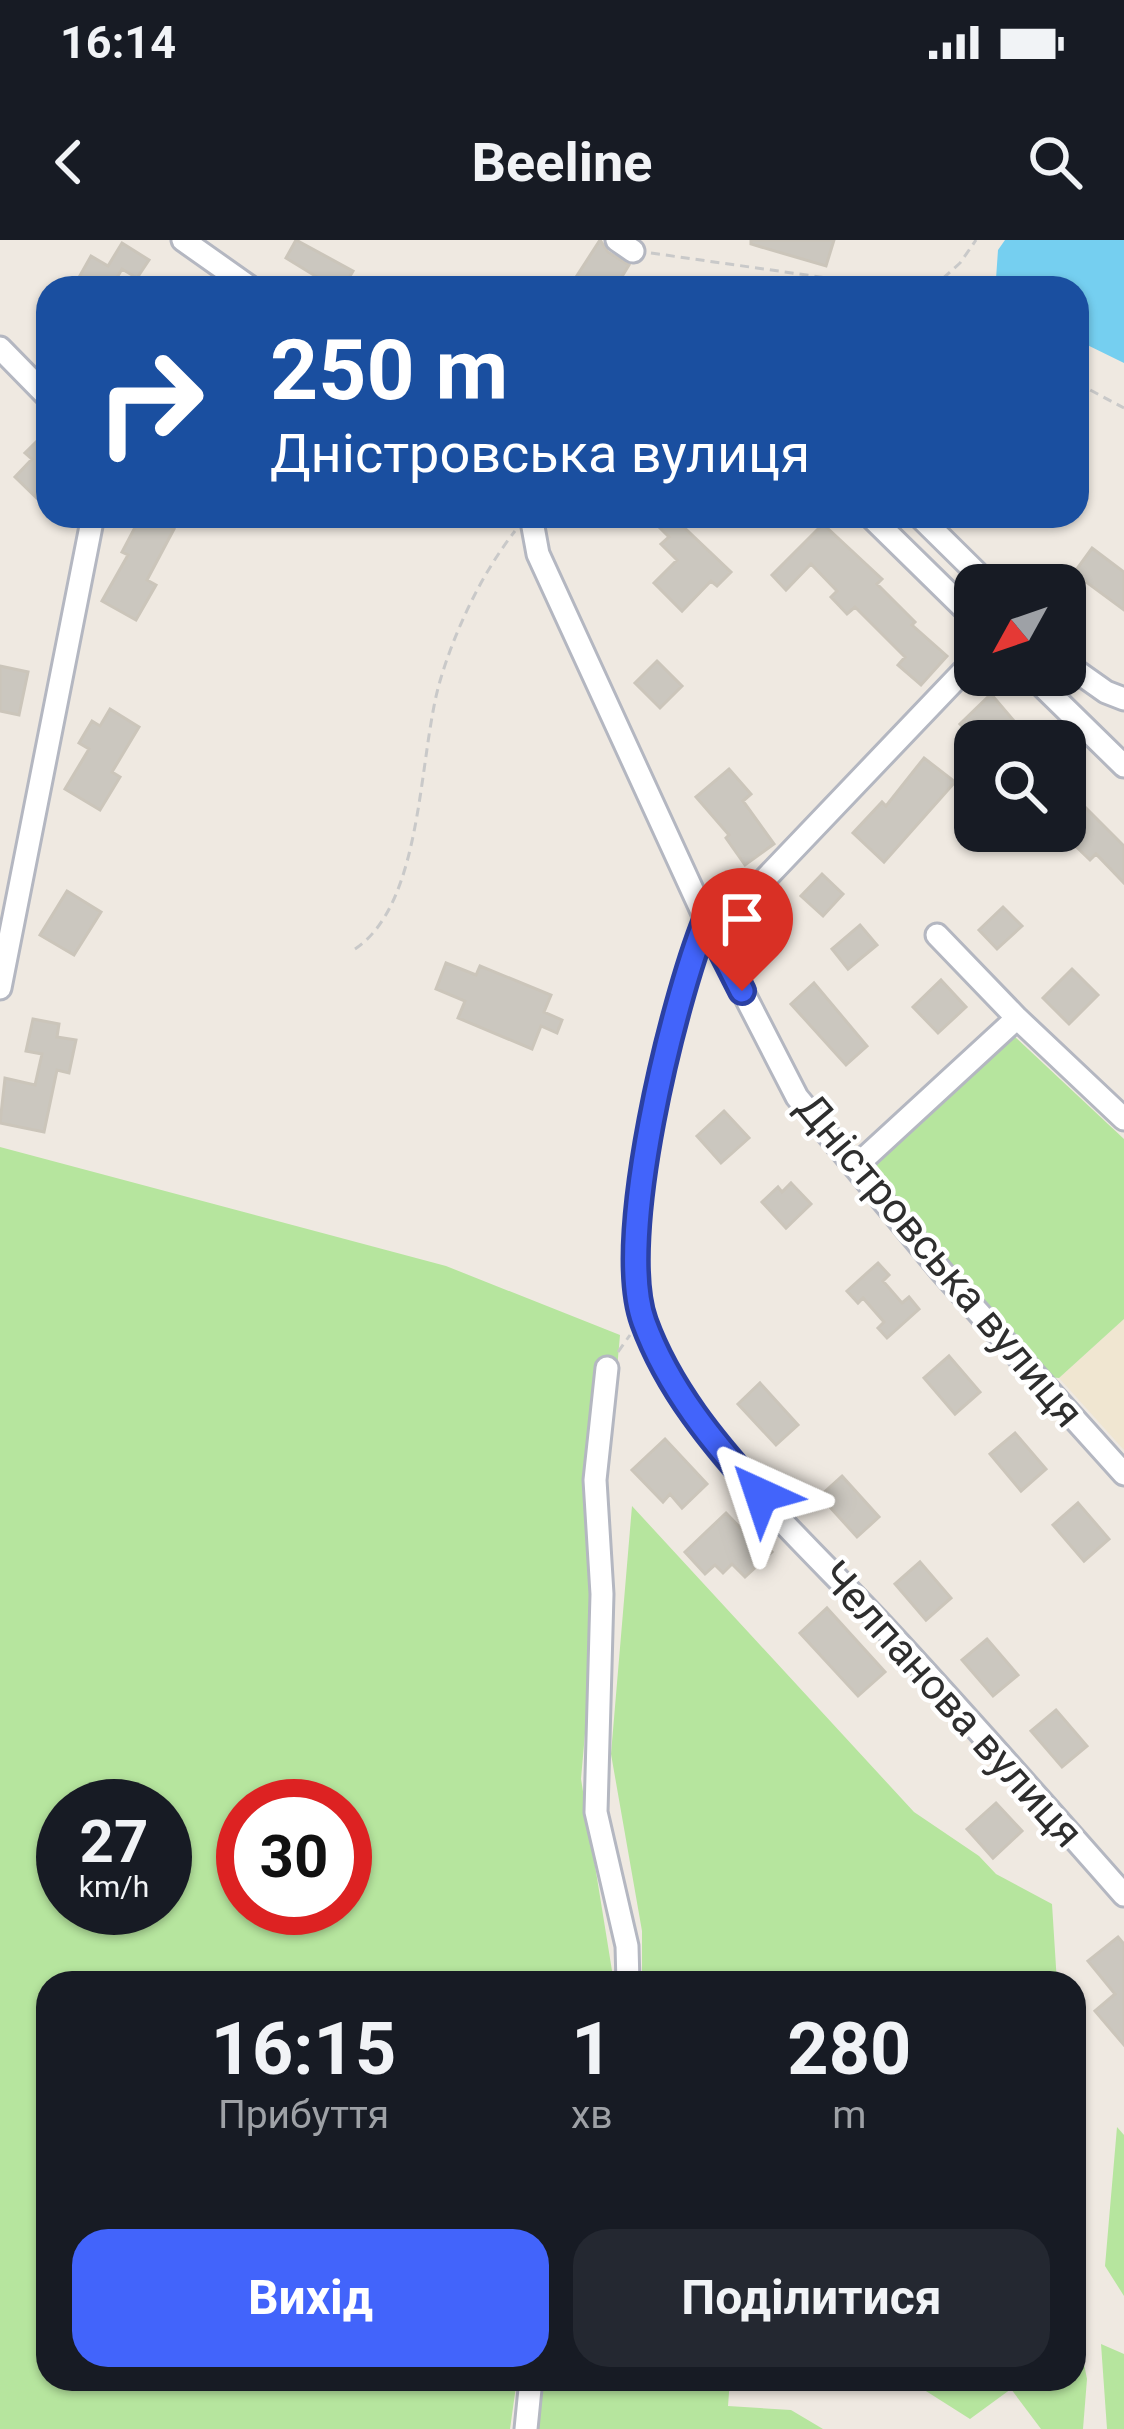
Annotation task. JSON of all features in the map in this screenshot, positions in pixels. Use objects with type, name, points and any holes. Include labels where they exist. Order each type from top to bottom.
[{"type":"street","points":[[183,240],[233,276]]},
{"type":"street","points":[[0,348],[36,386]]},
{"type":"street","points":[[0,988],[91,528]]},
{"type":"street","name":"Дністровська вулиця","points":[[527,528],[706,920],[797,1097],[942,1272],[1124,1474]]},
{"type":"street","points":[[883,528],[954,598]]},
{"type":"street","points":[[931,528],[968,564]]},
{"type":"street","points":[[1086,678],[1124,699]]},
{"type":"street","points":[[706,920],[746,899],[954,681]]},
{"type":"street","points":[[1052,696],[1124,766]]},
{"type":"street","name":"Челпанова вулиця","points":[[706,920],[665,1047],[640,1204],[637,1263],[642,1317],[679,1390],[729,1460],[986,1737],[1124,1895]]},
{"type":"street","points":[[937,935],[1124,1120]]},
{"type":"street","points":[[855,1167],[1017,1018]]},
{"type":"street","points":[[607,1368],[595,1480],[602,1594],[596,1812],[627,1946],[628,1971]]},
{"type":"street","points":[[526,2429],[530,2391]]},
{"type":"path","points":[[945,276],[976,240]]},
{"type":"path","points":[[625,245],[822,276]]},
{"type":"path","points":[[1089,389],[1124,407]]},
{"type":"path","points":[[355,950],[383,922],[400,883],[441,676],[483,579],[520,528]]},
{"type":"path","points":[[607,1368],[642,1317]]},
{"type":"shaded area","points":[[1124,1319],[1124,1450],[1059,1378]]},
{"type":"green space","points":[[1013,1035],[1124,1139],[1124,1319],[1059,1378],[1049,1377],[946,1267],[866,1170]]},
{"type":"green space","points":[[0,1147],[446,1266],[620,1335],[581,1779],[612,1971],[36,1971],[36,2391],[515,2391],[510,2429],[0,2429]]},
{"type":"green space","points":[[632,1506],[914,1812],[979,1856],[996,1874],[1052,1904],[1056,1971],[642,1971],[642,1931],[611,1754]]},
{"type":"green space","points":[[1117,2127],[1124,2135],[1124,2296],[1105,2266]]},
{"type":"green space","points":[[1101,2344],[1124,2354],[1124,2429],[1107,2429]]},
{"type":"green space","points":[[1086,2374],[1087,2379],[1083,2429],[1041,2429],[1012,2391],[1086,2391]]},
{"type":"green space","points":[[541,2391],[729,2391],[728,2406],[791,2410],[823,2429],[536,2429]]},
{"type":"green space","points":[[926,2391],[1008,2391],[970,2419]]},
{"type":"water","points":[[1005,240],[1124,240],[1124,363],[1089,346],[1089,276],[996,276],[998,250]]},
{"type":"building","points":[[296,240],[353,271],[350,276],[315,276],[286,258]]},
{"type":"building","points":[[600,240],[608,252],[629,265],[622,276],[577,276]]},
{"type":"building","points":[[751,240],[834,240],[826,266],[751,244]]},
{"type":"building","points":[[122,243],[149,260],[138,276],[122,269],[118,276],[80,276],[91,256],[108,266]]},
{"type":"building","points":[[36,442],[36,497],[15,477],[32,459],[25,453]]},
{"type":"building","points":[[135,528],[174,529],[147,580],[156,585],[136,620],[102,601],[128,555],[122,552]]},
{"type":"building","points":[[660,528],[685,528],[731,572],[717,586],[711,581],[682,611],[654,583],[677,560],[661,544],[669,537]]},
{"type":"building","points":[[819,528],[827,528],[882,579],[877,584],[947,656],[921,685],[898,665],[905,657],[855,607],[847,614],[831,597],[837,591],[811,564],[786,590],[772,575]]},
{"type":"building","points":[[1092,548],[1124,572],[1124,610],[1086,582],[1086,564],[1080,564]]},
{"type":"building","points":[[657,661],[682,686],[660,708],[635,683]]},
{"type":"building","points":[[0,666],[28,672],[19,715],[0,711]]},
{"type":"building","points":[[993,696],[1013,720],[964,720]]},
{"type":"building","points":[[110,709],[139,727],[112,772],[120,777],[100,810],[65,789],[89,749],[79,743],[92,721],[100,726]]},
{"type":"building","points":[[924,758],[954,781],[884,862],[853,833],[882,802],[886,806]]},
{"type":"building","points":[[729,769],[751,794],[743,801],[774,844],[745,865],[726,838],[729,835],[696,797]]},
{"type":"building","points":[[1086,808],[1124,846],[1124,883],[1096,854],[1090,860],[1082,852],[1086,852]]},
{"type":"building","points":[[822,874],[843,894],[823,916],[801,896]]},
{"type":"building","points":[[67,891],[101,912],[74,955],[40,935]]},
{"type":"building","points":[[1003,907],[1022,926],[997,949],[979,930]]},
{"type":"building","points":[[860,925],[877,945],[848,969],[832,949]]},
{"type":"building","points":[[446,963],[476,975],[480,966],[551,995],[544,1012],[562,1020],[557,1033],[541,1026],[532,1049],[458,1018],[465,1001],[436,989]]},
{"type":"building","points":[[1072,969],[1098,995],[1069,1024],[1043,998]]},
{"type":"building","points":[[941,980],[966,1007],[938,1033],[913,1007]]},
{"type":"building","points":[[814,983],[867,1046],[846,1065],[791,1004]]},
{"type":"building","points":[[33,1019],[59,1024],[57,1037],[76,1040],[69,1073],[57,1070],[44,1132],[0,1123],[5,1078],[35,1085],[42,1054],[26,1051]]},
{"type":"building","points":[[724,1111],[749,1138],[721,1163],[697,1136]]},
{"type":"building","points":[[791,1183],[811,1204],[786,1228],[762,1202],[778,1187],[782,1192]]},
{"type":"building","points":[[878,1263],[889,1275],[883,1281],[902,1303],[909,1297],[919,1309],[887,1338],[878,1328],[884,1322],[863,1298],[858,1303],[847,1291]]},
{"type":"building","points":[[949,1356],[980,1392],[955,1414],[924,1378]]},
{"type":"building","points":[[760,1383],[798,1425],[776,1445],[738,1404]]},
{"type":"building","points":[[1015,1433],[1046,1469],[1021,1491],[990,1454]]},
{"type":"building","points":[[665,1439],[707,1484],[682,1508],[670,1494],[663,1502],[632,1470]]},
{"type":"building","points":[[842,1476],[879,1517],[857,1537],[820,1496]]},
{"type":"building","points":[[1078,1503],[1109,1539],[1084,1561],[1053,1525]]},
{"type":"building","points":[[726,1513],[752,1540],[757,1536],[772,1552],[745,1577],[732,1564],[723,1573],[715,1565],[705,1574],[685,1552]]},
{"type":"building","points":[[920,1562],[951,1598],[926,1620],[895,1584]]},
{"type":"building","points":[[827,1608],[885,1672],[858,1696],[800,1633]]},
{"type":"building","points":[[987,1639],[1018,1675],[993,1696],[962,1660]]},
{"type":"building","points":[[1056,1710],[1087,1746],[1062,1767],[1031,1731]]},
{"type":"building","points":[[996,1803],[1022,1831],[993,1858],[967,1829]]},
{"type":"building","points":[[1118,1937],[1124,1944],[1124,2045],[1095,2011],[1115,1994],[1088,1961]]},
{"type":"route","points":[[742,991],[706,920],[665,1047],[640,1204],[637,1263],[642,1317],[661,1361],[729,1460],[761,1495]]}]
